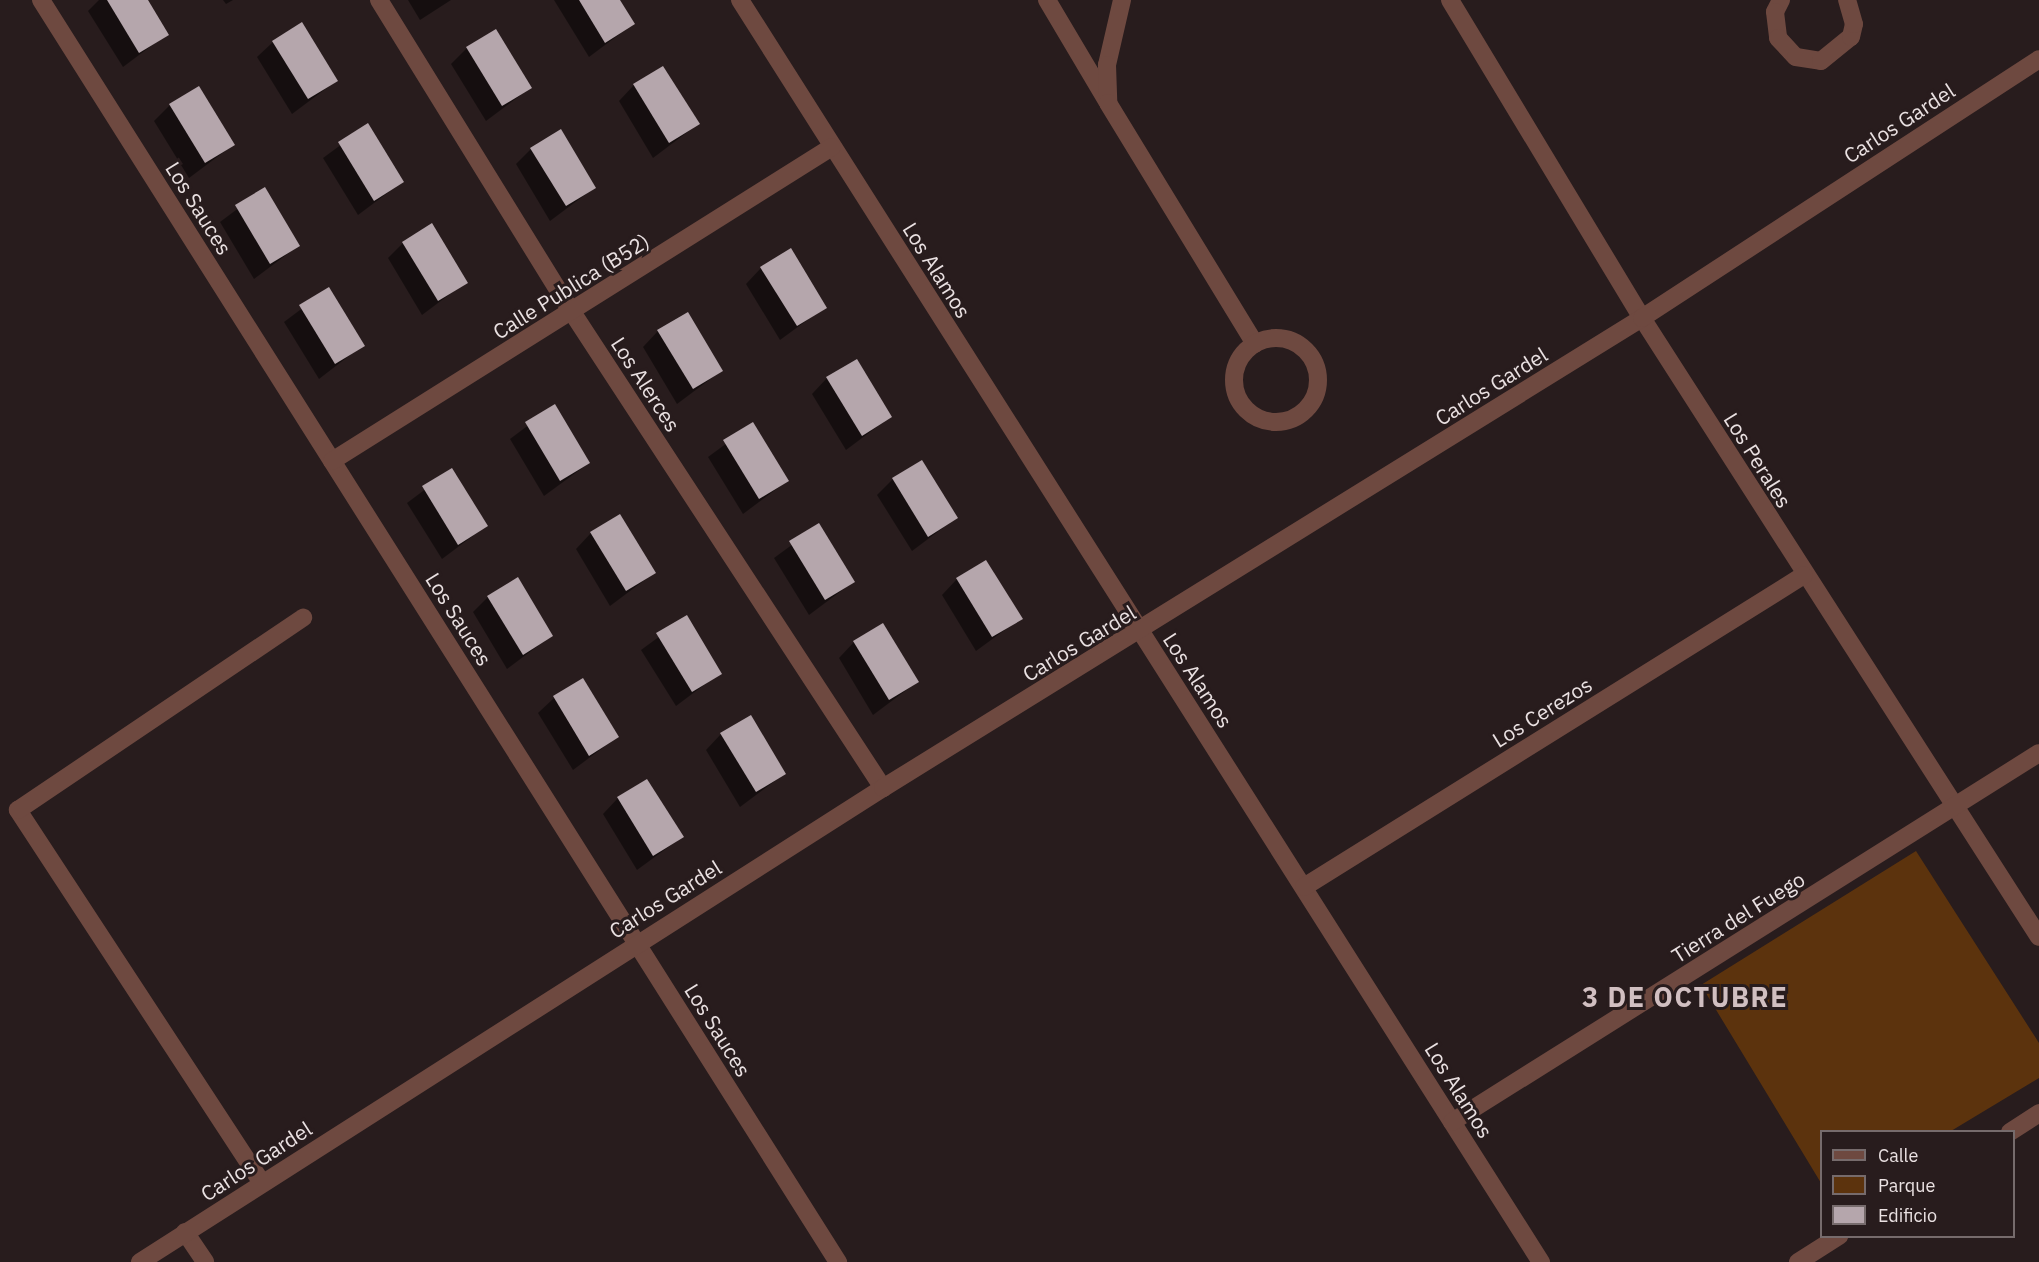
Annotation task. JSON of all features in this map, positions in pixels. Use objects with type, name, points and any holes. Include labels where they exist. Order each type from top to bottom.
[{"type":"street","name":"Los Sauces","points":[[40,0],[838,1262]]},
{"type":"street","name":"Los Alerces","points":[[379,0],[572,312],[884,788]]},
{"type":"street","name":"Los Alamos","points":[[740,0],[1541,1262]]},
{"type":"street","points":[[1047,0],[1255,344]]},
{"type":"street","points":[[1108,103],[1107,65],[1122,0]]},
{"type":"street","name":"Los Perales","points":[[1450,0],[1642,318],[1804,575],[2039,937]]},
{"type":"street","points":[[1781,0],[1775,12],[1778,38],[1796,57],[1808,61],[1821,61],[1844,48],[1854,24],[1847,0]]},
{"type":"street","name":"Carlos Gardel","points":[[140,1262],[884,788],[1141,632],[1642,318],[2039,59]]},
{"type":"street","name":"Calle Publica (B52)","points":[[332,461],[832,147]]},
{"type":"street","points":[[1268,339],[1294,342],[1313,362],[1315,394],[1293,419],[1265,421],[1242,405],[1233,378],[1240,359],[1255,344],[1268,339]]},
{"type":"street","name":"Los Cerezos","points":[[1304,887],[1804,575]]},
{"type":"street","points":[[262,1184],[18,810],[303,618]]},
{"type":"street","points":[[1956,807],[2039,753]]},
{"type":"street","name":"Tierra del Fuego","points":[[1452,1122],[1956,807]]},
{"type":"street","points":[[2012,1130],[2039,1113]]},
{"type":"street","points":[[185,1232],[205,1262]]},
{"type":"street","points":[[1798,1262],[1836,1238]]},
{"type":"green space","points":[[1916,851],[2039,1043],[2039,1078],[1953,1130],[1820,1130],[1820,1181],[1701,985]]},
{"type":"building","points":[[107,0],[148,0],[169,35],[139,53]]},
{"type":"building","points":[[579,0],[620,0],[635,24],[605,43]]},
{"type":"building","points":[[302,22],[338,81],[308,99],[272,41]]},
{"type":"building","points":[[496,29],[532,88],[502,106],[466,47]]},
{"type":"building","points":[[663,66],[700,124],[669,143],[633,84]]},
{"type":"building","points":[[199,86],[235,145],[205,163],[169,104]]},
{"type":"building","points":[[368,123],[404,182],[374,201],[338,142]]},
{"type":"building","points":[[561,129],[596,188],[566,206],[530,148]]},
{"type":"building","points":[[265,187],[300,246],[270,264],[235,205]]},
{"type":"building","points":[[432,223],[468,283],[438,301],[402,242]]},
{"type":"building","points":[[791,248],[827,308],[797,326],[760,267]]},
{"type":"building","points":[[329,287],[365,346],[335,364],[299,305]]},
{"type":"building","points":[[688,312],[723,371],[693,389],[657,330]]},
{"type":"building","points":[[857,359],[892,417],[862,436],[826,377]]},
{"type":"building","points":[[555,404],[590,463],[560,481],[525,422]]},
{"type":"building","points":[[753,422],[789,481],[759,499],[723,440]]},
{"type":"building","points":[[922,460],[958,518],[928,537],[892,478]]},
{"type":"building","points":[[452,468],[488,526],[458,545],[422,486]]},
{"type":"building","points":[[620,514],[656,573],[626,591],[590,532]]},
{"type":"building","points":[[819,523],[855,582],[825,600],[789,541]]},
{"type":"building","points":[[986,560],[1023,619],[992,637],[956,578]]},
{"type":"building","points":[[518,577],[553,636],[523,655],[487,596]]},
{"type":"building","points":[[687,615],[722,674],[692,692],[656,633]]},
{"type":"building","points":[[883,623],[919,682],[889,700],[853,641]]},
{"type":"building","points":[[583,678],[619,737],[589,756],[553,696]]},
{"type":"building","points":[[751,715],[786,774],[756,792],[720,733]]},
{"type":"building","points":[[647,779],[684,837],[653,856],[617,797]]},
{"type":"district","name":"3 DE OCTUBRE","points":[[1685,997]]}]
